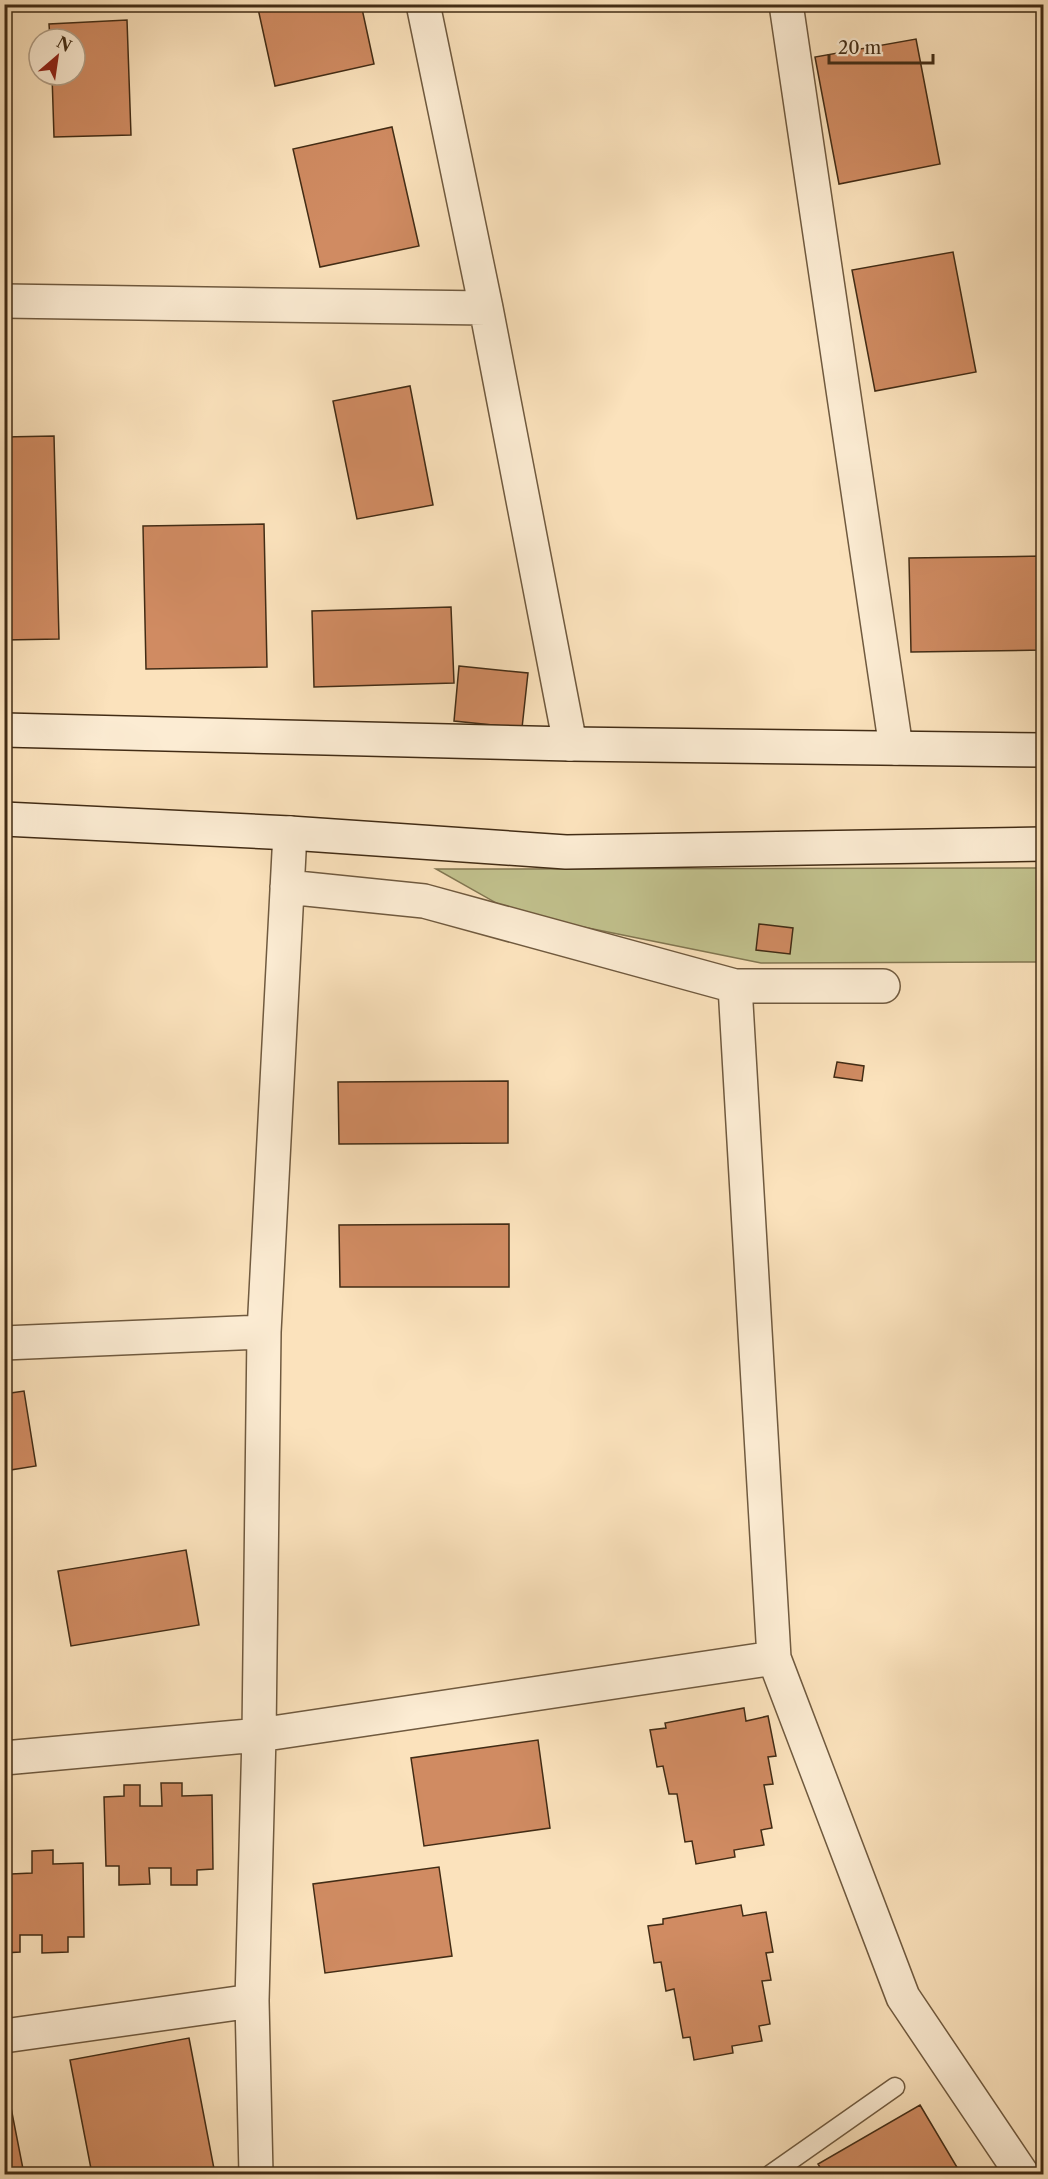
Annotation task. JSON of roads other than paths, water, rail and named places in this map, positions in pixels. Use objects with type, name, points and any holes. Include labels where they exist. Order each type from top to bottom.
[{"type":"street","points":[[423,4],[486,308],[570,744]]},
{"type":"street","points":[[786,4],[896,748]]},
{"type":"street","points":[[4,301],[486,308]]},
{"type":"street","points":[[4,730],[570,744],[1044,750]]},
{"type":"street","points":[[4,819],[290,833],[566,852],[1044,844]]},
{"type":"street","points":[[256,2175],[252,2001],[259,1735],[264,1332],[290,833]]},
{"type":"street","points":[[287,887],[424,902],[735,986],[883,986]]},
{"type":"street","points":[[735,986],[774,1658],[903,1997],[1022,2175]]},
{"type":"street","points":[[4,1343],[264,1332]]},
{"type":"street","points":[[4,1758],[259,1735],[774,1658]]},
{"type":"street","points":[[4,2036],[252,2001]]},
{"type":"lane","points":[[771,2175],[895,2087]]}]
